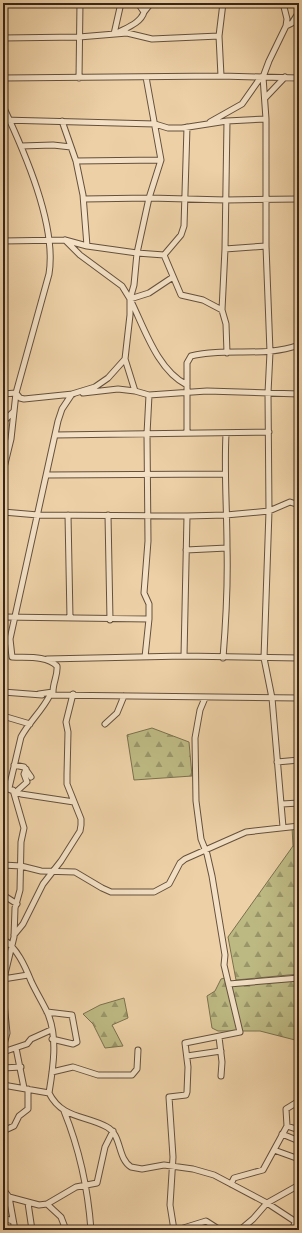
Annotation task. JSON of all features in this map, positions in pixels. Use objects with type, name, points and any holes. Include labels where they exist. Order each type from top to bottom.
[{"type":"street","points":[[80,3],[80,78]]},
{"type":"street","points":[[114,34],[121,3]]},
{"type":"street","points":[[138,3],[144,12]]},
{"type":"street","points":[[114,34],[140,20],[151,3]]},
{"type":"street","points":[[221,76],[219,36],[223,3]]},
{"type":"street","points":[[208,124],[242,104],[262,77],[286,26],[286,11],[282,3]]},
{"type":"street","points":[[286,11],[288,3]]},
{"type":"street","points":[[286,26],[292,23],[299,12]]},
{"type":"street","points":[[3,38],[114,34],[135,34],[152,39],[219,36]]},
{"type":"street","points":[[3,78],[221,76],[299,78]]},
{"type":"street","points":[[135,391],[125,359],[129,327],[130,299],[134,285],[137,253],[149,198],[161,160],[146,77]]},
{"type":"street","points":[[262,77],[266,119],[266,246],[270,352],[268,393],[269,510],[264,658],[272,698],[283,827]]},
{"type":"street","points":[[265,98],[285,78]]},
{"type":"street","points":[[3,106],[22,146],[34,181],[49,239],[51,260],[49,274],[16,393],[3,472]]},
{"type":"street","points":[[3,120],[155,124],[174,128],[227,121],[266,119]]},
{"type":"street","points":[[62,121],[76,161],[84,199],[87,246]]},
{"type":"street","points":[[227,121],[225,249],[222,310],[226,324],[227,353]]},
{"type":"street","points":[[164,254],[181,235],[184,226],[187,127]]},
{"type":"street","points":[[22,146],[53,145],[71,147]]},
{"type":"street","points":[[76,161],[161,160]]},
{"type":"street","points":[[84,199],[299,199]]},
{"type":"street","points":[[3,241],[49,239],[65,240],[87,246],[137,253],[164,254]]},
{"type":"street","points":[[65,240],[80,255],[122,286],[163,364],[175,377],[187,385]]},
{"type":"street","points":[[225,249],[266,246]]},
{"type":"street","points":[[164,254],[181,295],[203,300],[222,310]]},
{"type":"street","points":[[130,299],[149,293],[173,277]]},
{"type":"street","points":[[187,432],[187,363],[191,356],[270,352],[299,345]]},
{"type":"street","points":[[125,359],[119,368],[100,384],[72,394],[62,409],[10,639],[12,658],[42,659],[184,656],[223,658],[299,658]]},
{"type":"street","points":[[16,393],[20,398],[24,399],[118,389],[135,391],[149,395],[208,391],[299,394]]},
{"type":"street","points":[[3,394],[16,393]]},
{"type":"street","points":[[145,657],[149,619],[149,604],[144,593],[148,541],[146,516],[149,395]]},
{"type":"street","points":[[3,422],[14,411]]},
{"type":"street","points":[[55,436],[187,432],[226,434],[269,432]]},
{"type":"street","points":[[223,658],[226,616],[227,548],[224,474],[226,434]]},
{"type":"street","points":[[47,475],[224,474]]},
{"type":"street","points":[[3,512],[38,515],[187,516],[226,515],[269,510],[290,502],[299,505]]},
{"type":"street","points":[[68,515],[70,618]]},
{"type":"street","points":[[108,515],[110,620]]},
{"type":"street","points":[[184,656],[187,516]]},
{"type":"street","points":[[186,550],[227,548]]},
{"type":"street","points":[[3,617],[110,620],[149,619]]},
{"type":"street","points":[[40,694],[53,692],[53,685],[58,674],[57,666],[49,660],[42,659]]},
{"type":"street","points":[[3,692],[50,695],[73,694],[205,698],[299,698]]},
{"type":"street","points":[[14,935],[23,924],[35,898],[52,871],[61,861],[80,831],[81,819],[67,784],[68,732],[66,722],[73,694]]},
{"type":"street","points":[[3,1048],[7,1033],[4,1003],[4,979],[14,935],[22,866],[23,822],[13,790],[14,765],[21,737],[44,707],[50,695]]},
{"type":"street","points":[[105,724],[117,713],[124,696]]},
{"type":"street","points":[[205,698],[197,723],[194,746],[198,823],[201,840],[212,876],[225,955],[224,965],[240,1032],[185,1043],[187,1056],[187,1094],[169,1097],[172,1166],[170,1205],[176,1230],[206,1221],[220,1230]]},
{"type":"street","points":[[3,716],[30,724]]},
{"type":"street","points":[[277,762],[299,760]]},
{"type":"street","points":[[14,765],[26,769],[31,777]]},
{"type":"street","points":[[13,790],[27,782],[24,774],[26,769]]},
{"type":"street","points":[[3,787],[21,794],[74,802]]},
{"type":"street","points":[[282,804],[299,803]]},
{"type":"street","points":[[3,865],[80,873],[102,888],[111,892],[154,892],[169,884],[182,861],[246,832],[299,826]]},
{"type":"street","points":[[3,896],[17,904]]},
{"type":"street","points":[[3,938],[12,946],[47,1012],[52,1030],[52,1072],[50,1093],[55,1102],[64,1111],[82,1119],[107,1127],[113,1132],[126,1161],[131,1167],[142,1168],[158,1165],[172,1166],[207,1173],[267,1203],[297,1224],[292,1230]]},
{"type":"street","points":[[4,979],[28,975]]},
{"type":"street","points":[[229,984],[299,978]]},
{"type":"street","points":[[47,1012],[72,1015],[77,1042],[73,1044],[52,1039]]},
{"type":"street","points":[[3,1052],[27,1044],[31,1039],[52,1030]]},
{"type":"street","points":[[219,1037],[221,1052],[221,1076]]},
{"type":"street","points":[[3,1131],[14,1126],[19,1116],[28,1109],[26,1088],[16,1048]]},
{"type":"street","points":[[52,1072],[73,1067],[98,1075],[132,1075],[137,1069],[138,1050]]},
{"type":"street","points":[[187,1056],[221,1052]]},
{"type":"street","points":[[3,1068],[21,1067]]},
{"type":"street","points":[[3,1085],[50,1093]]},
{"type":"street","points":[[231,1184],[234,1178],[263,1170],[287,1126],[286,1109],[299,1100]]},
{"type":"street","points":[[64,1111],[75,1141],[91,1230]]},
{"type":"street","points":[[287,1126],[299,1130]]},
{"type":"street","points":[[9,1197],[28,1203],[47,1204],[71,1189],[98,1182],[105,1147],[113,1132]]},
{"type":"street","points":[[282,1134],[299,1140]]},
{"type":"street","points":[[274,1150],[299,1159]]},
{"type":"street","points":[[240,1230],[253,1219],[267,1203],[299,1185]]},
{"type":"street","points":[[3,1189],[9,1197],[15,1230]]},
{"type":"street","points":[[28,1203],[32,1230]]},
{"type":"street","points":[[47,1204],[61,1217],[66,1230]]},
{"type":"street","points":[[3,1218],[13,1221]]},
{"type":"green space","points":[[152,728],[189,742],[192,776],[134,780],[127,735]]},
{"type":"green space","points":[[292,827],[299,827],[299,974],[236,980],[228,937],[293,846]]},
{"type":"green space","points":[[229,977],[232,986],[299,979],[299,1041],[260,1031],[218,1031],[212,1028],[207,996],[215,991],[221,979]]},
{"type":"green space","points":[[124,998],[128,1018],[112,1025],[123,1046],[105,1048],[93,1024],[83,1014],[100,1005]]}]
